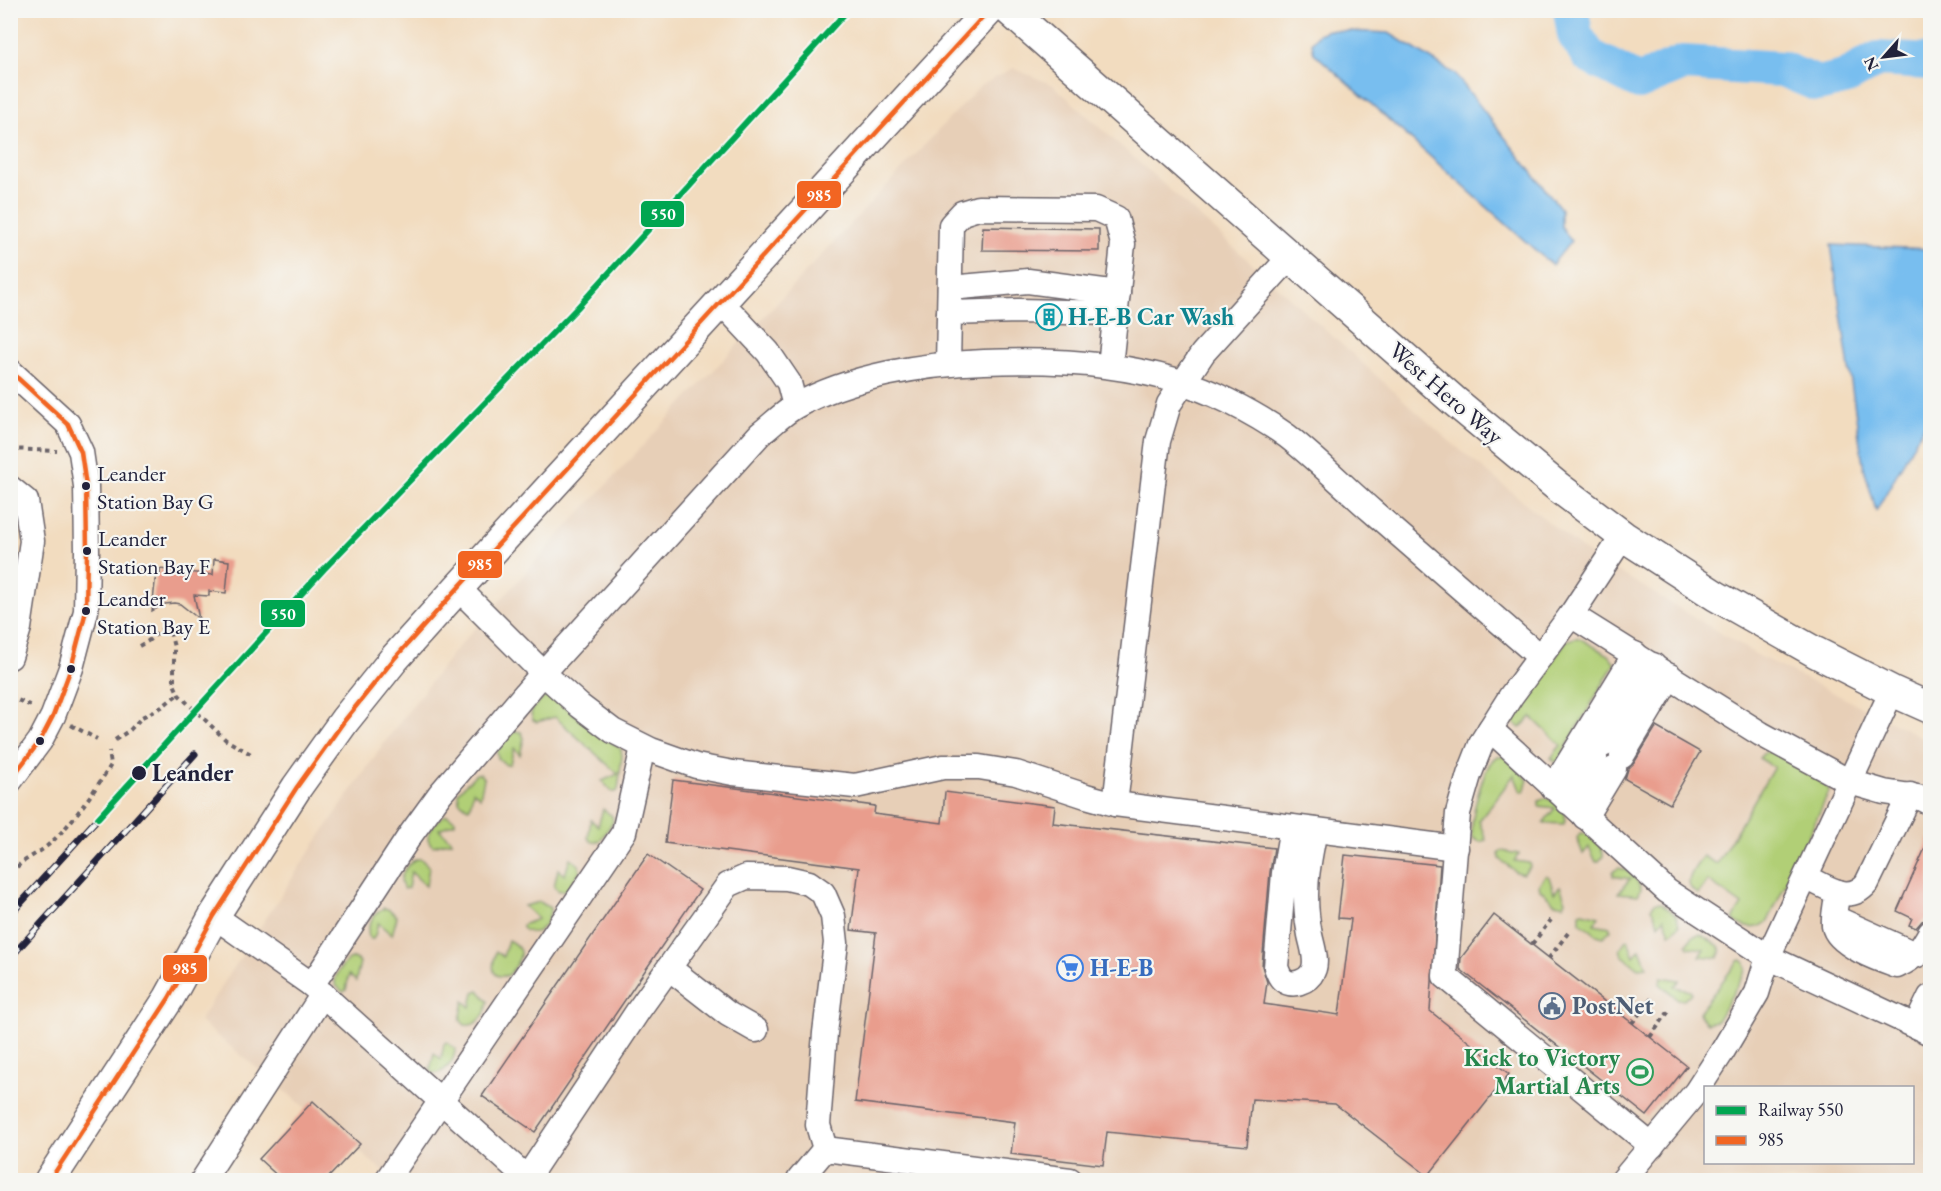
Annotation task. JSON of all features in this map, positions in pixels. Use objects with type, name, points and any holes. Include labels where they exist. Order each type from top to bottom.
[{"type":"main road","points":[[50,1180],[169,998],[214,916],[297,787],[345,720],[394,659],[458,588],[989,10]]},
{"type":"main road","name":"West Hero Way","points":[[1009,10],[1453,400],[1558,487],[1623,536],[1716,596],[1815,652],[1930,708]]},
{"type":"lane","points":[[948,363],[951,225],[962,213],[978,208],[1096,209],[1116,218],[1123,243],[1110,366]]},
{"type":"lane","points":[[1115,804],[1158,441],[1169,404],[1203,353],[1290,257]]},
{"type":"lane","points":[[950,288],[1028,281],[1117,303]]},
{"type":"lane","points":[[722,303],[768,352],[789,383],[795,406]]},
{"type":"lane","points":[[949,313],[1018,311],[1117,303]]},
{"type":"lane","points":[[202,1180],[423,818],[471,757],[543,673],[760,434],[795,406],[835,389],[885,374],[948,363],[1031,360],[1110,366],[1183,383],[1228,401],[1286,436],[1539,657]]},
{"type":"lane","points":[[10,371],[68,424],[81,452],[86,486],[87,551],[86,611],[71,668],[53,716],[40,741],[10,781]]},
{"type":"lane","points":[[10,488],[26,501],[32,541],[19,628],[10,657]]},
{"type":"lane","points":[[1623,536],[1571,615],[1511,696],[1482,742],[1458,813],[1445,976],[1652,1146]]},
{"type":"lane","points":[[458,588],[543,673],[580,706],[613,731],[643,747],[696,766],[733,773],[855,786],[943,767],[979,767],[1016,773],[1115,804],[1456,848]]},
{"type":"lane","points":[[1571,615],[1761,734],[1850,782],[1920,799],[1861,890],[1851,894],[1838,892],[1806,877]]},
{"type":"lane","points":[[1569,802],[1604,754],[1652,665]]},
{"type":"lane","points":[[1569,802],[1604,754],[1652,665]]},
{"type":"lane","points":[[1569,802],[1652,665]]},
{"type":"lane","points":[[1623,1180],[1696,1092],[1757,993],[1768,957],[1892,691]]},
{"type":"lane","points":[[1490,729],[1666,891],[1768,957],[1923,1030],[1930,997]]},
{"type":"lane","points":[[387,1180],[624,832],[643,747]]},
{"type":"lane","points":[[1303,828],[1305,912],[1314,953],[1313,970],[1304,981],[1292,984],[1282,979],[1276,967],[1284,873],[1303,828]]},
{"type":"lane","points":[[214,916],[317,989],[528,1179],[669,968],[728,885],[746,877],[787,878],[809,883],[823,893],[833,916],[836,943],[825,1033],[818,1125],[825,1149]]},
{"type":"lane","points":[[1838,892],[1835,918],[1917,955],[1930,933]]},
{"type":"lane","points":[[669,968],[728,1014],[756,1030]]},
{"type":"lane","points":[[799,1180],[825,1149]]},
{"type":"lane","points":[[825,1149],[1070,1180]]},
{"type":"path","points":[[10,449],[58,452]]},
{"type":"path","points":[[139,646],[168,624],[174,647],[174,684],[178,694],[226,740],[251,754]]},
{"type":"path","points":[[115,740],[130,730],[142,717],[162,707],[178,694]]},
{"type":"path","points":[[10,697],[34,707]]},
{"type":"path","points":[[67,723],[97,739]]},
{"type":"path","points":[[10,869],[13,871],[47,846],[79,810],[111,765],[109,751]]},
{"type":"path","points":[[1532,944],[1551,920]]},
{"type":"path","points":[[1549,958],[1568,933]]},
{"type":"path","points":[[1632,1023],[1652,998]]},
{"type":"path","points":[[1650,1037],[1670,1011]]},
{"type":"shaded area","points":[[1013,68],[1053,85],[1448,440],[1584,551],[1755,654],[1930,741],[1930,1180],[394,1180],[199,1021],[384,743],[452,654],[563,531],[980,86]]},
{"type":"green space","points":[[1575,638],[1609,655],[1615,663],[1557,763],[1551,758],[1561,745],[1531,717],[1520,728],[1514,723],[1514,716],[1566,641]]},
{"type":"green space","points":[[546,696],[554,699],[621,749],[622,756],[616,792],[612,792],[602,781],[618,774],[555,717],[537,722],[533,720],[531,714],[533,708]]},
{"type":"green space","points":[[515,731],[521,732],[524,738],[520,755],[514,748],[510,764],[506,765],[498,758],[497,751]]},
{"type":"green space","points":[[1770,751],[1822,781],[1828,787],[1829,792],[1768,921],[1750,928],[1733,919],[1742,905],[1708,881],[1698,894],[1692,890],[1689,881],[1703,856],[1717,864],[1774,767],[1759,758]]},
{"type":"green space","points":[[1497,756],[1504,756],[1528,780],[1524,792],[1521,792],[1514,775],[1479,821],[1486,840],[1480,842],[1473,838],[1475,807],[1487,770]]},
{"type":"green space","points":[[476,774],[480,774],[484,779],[480,797],[473,791],[468,808],[459,801],[458,792]]},
{"type":"green space","points":[[1545,798],[1553,801],[1563,811],[1564,824],[1543,823],[1555,808],[1539,806],[1539,801]]},
{"type":"green space","points":[[603,809],[612,816],[613,822],[600,841],[592,842],[588,838],[591,820],[598,826]]},
{"type":"green space","points":[[447,815],[455,820],[455,823],[439,829],[452,841],[433,846],[428,839],[430,831]]},
{"type":"green space","points":[[1580,833],[1592,837],[1599,844],[1603,856],[1599,861],[1596,862],[1589,847],[1583,854],[1577,838]]},
{"type":"green space","points":[[1502,851],[1519,854],[1514,861],[1529,863],[1530,867],[1523,874],[1516,872],[1500,859],[1499,853]]},
{"type":"green space","points":[[570,858],[579,865],[580,871],[567,890],[559,891],[554,887],[558,869],[565,875]]},
{"type":"green space","points":[[416,859],[421,859],[429,867],[426,886],[411,872],[408,888],[404,889],[401,881],[403,872]]},
{"type":"green space","points":[[1618,868],[1629,872],[1635,878],[1641,889],[1638,895],[1618,893],[1630,879],[1613,876],[1613,872]]},
{"type":"green space","points":[[1546,875],[1549,877],[1554,893],[1560,886],[1566,901],[1564,905],[1555,903],[1540,889],[1539,884]]},
{"type":"green space","points":[[540,902],[550,908],[546,924],[533,932],[522,928],[522,925],[538,919],[524,906]]},
{"type":"green space","points":[[1655,903],[1661,903],[1677,916],[1679,925],[1673,932],[1670,933],[1664,918],[1659,924],[1651,908]]},
{"type":"green space","points":[[384,908],[397,917],[392,935],[378,923],[375,936],[370,939],[369,926],[376,914]]},
{"type":"green space","points":[[1580,913],[1599,916],[1594,924],[1610,927],[1611,930],[1603,937],[1597,935],[1580,922]]},
{"type":"green space","points":[[1700,934],[1719,946],[1721,951],[1718,958],[1699,956],[1704,949],[1688,947],[1687,944],[1693,936]]},
{"type":"green space","points":[[508,940],[518,948],[520,956],[509,975],[502,976],[493,970],[494,961],[496,951],[503,957]]},
{"type":"green space","points":[[1626,940],[1634,956],[1640,949],[1647,967],[1638,968],[1622,955],[1620,949]]},
{"type":"green space","points":[[353,958],[360,962],[356,981],[349,975],[346,990],[343,992],[335,985],[336,977],[343,966]]},
{"type":"green space","points":[[1742,960],[1746,970],[1717,1021],[1707,1023],[1699,1012],[1738,961]]},
{"type":"green space","points":[[1661,977],[1680,980],[1674,987],[1691,990],[1691,993],[1684,1000],[1678,999],[1660,984]]},
{"type":"green space","points":[[479,990],[488,1001],[486,1010],[474,1024],[465,1025],[460,1020],[464,1001],[471,1007],[474,992]]},
{"type":"green space","points":[[447,1042],[455,1049],[453,1058],[441,1072],[432,1073],[430,1069],[434,1053],[441,1059],[444,1044]]},
{"type":"water","points":[[1328,30],[1389,33],[1455,74],[1561,209],[1561,226],[1571,241],[1552,265],[1314,53],[1312,43],[1318,34]]},
{"type":"water","points":[[1831,245],[1930,249],[1930,415],[1876,511],[1863,464]]},
{"type":"building","points":[[983,227],[1099,229],[1099,251],[982,250]]},
{"type":"building","points":[[214,559],[229,561],[226,593],[209,591],[209,596],[194,595],[199,619],[180,604],[165,604],[152,611],[156,573],[160,574],[160,569],[213,575]]},
{"type":"building","points":[[1656,727],[1700,752],[1670,804],[1625,779],[1628,769]]},
{"type":"building","name":"H-E-B","points":[[673,780],[875,806],[874,814],[942,823],[945,792],[1055,806],[1053,823],[1274,848],[1262,966],[1267,982],[1264,1004],[1339,1015],[1351,919],[1338,918],[1345,855],[1440,865],[1430,1011],[1509,1074],[1428,1176],[1335,1104],[1252,1099],[1247,1146],[1107,1132],[1103,1165],[1011,1154],[1015,1122],[855,1102],[876,933],[851,930],[859,868],[665,843]]},
{"type":"building","points":[[1930,837],[1930,919],[1922,921],[1916,928],[1909,925],[1912,918],[1897,911]]},
{"type":"building","points":[[648,854],[700,890],[535,1132],[482,1096]]},
{"type":"building","points":[[1494,915],[1687,1066],[1647,1116],[1460,969],[1461,958]]},
{"type":"building","points":[[313,1101],[360,1144],[326,1180],[282,1180],[259,1159]]},
{"type":"waterway","points":[[1571,10],[1575,35],[1589,56],[1639,82],[1683,63],[1782,69],[1818,84],[1844,78],[1878,59],[1930,62]]},
{"type":"railway","points":[[10,958],[195,754]]},
{"type":"railway","points":[[10,915],[98,818]]},
{"type":"rail line","name":"550","points":[[98,818],[324,569],[577,308],[848,10]]},
{"type":"transit line","name":"985","points":[[50,1180],[169,998],[214,916],[297,787],[345,720],[394,659],[458,588],[989,10]]},
{"type":"transit line","name":"985","points":[[10,371],[68,424],[81,452],[86,486],[87,551],[86,611],[71,668],[53,716],[40,741],[10,780]]},
{"type":"place","name":"H-E-B Car Wash","points":[[1049,317]]},
{"type":"place","name":"Leander Station Bay G","points":[[86,486]]},
{"type":"place","name":"Leander Station Bay F","points":[[87,551]]},
{"type":"place","name":"Leander Station Bay E","points":[[86,611]]},
{"type":"place","name":"Leander","points":[[139,773]]},
{"type":"place","name":"H-E-B","points":[[1070,968]]},
{"type":"place","name":"PostNet","points":[[1552,1006]]},
{"type":"place","name":"Kick to Victory Martial Arts","points":[[1640,1072]]}]
